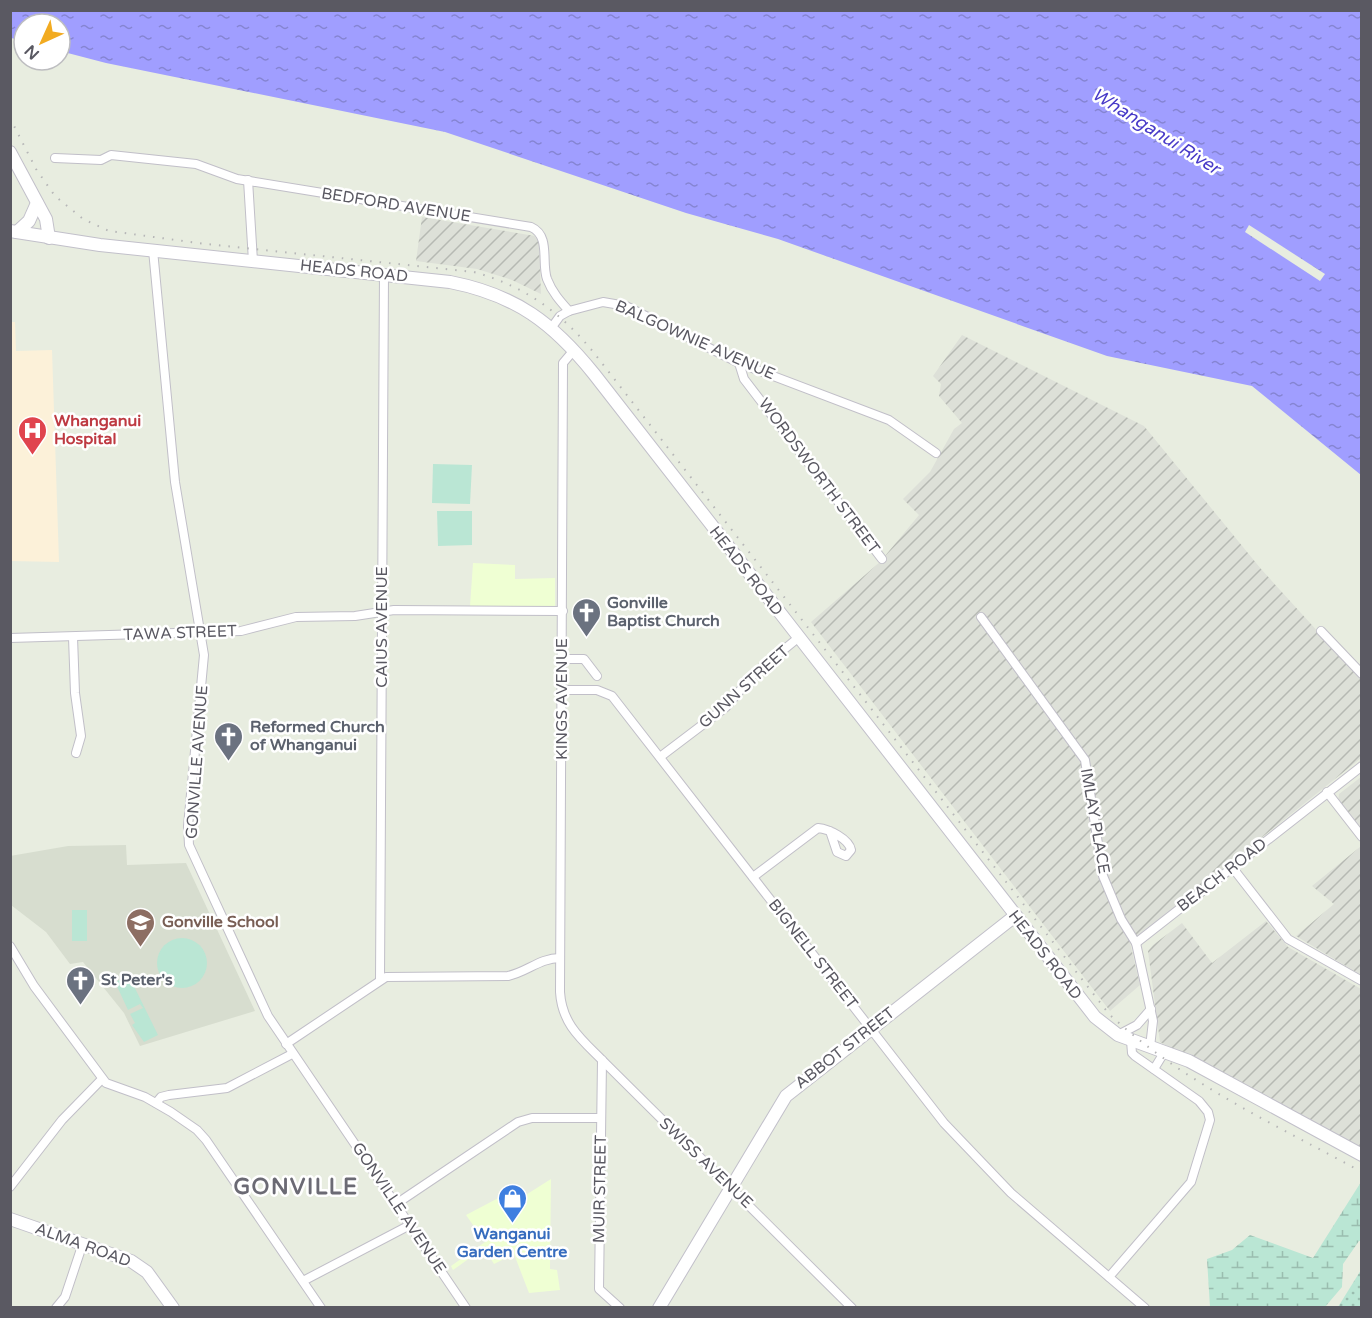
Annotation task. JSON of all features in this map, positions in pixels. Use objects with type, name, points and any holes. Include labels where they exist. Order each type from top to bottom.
[{"type":"main road","points":[[10,152],[48,224],[49,238]]},
{"type":"main road","points":[[14,232],[29,221],[37,203]]},
{"type":"main road","name":"HEADS ROAD","points":[[14,232],[153,250],[450,282],[479,288],[516,304],[552,327],[574,350],[1095,1017],[1118,1035],[1189,1061],[1362,1155]]},
{"type":"main road","name":"ABBOT STREET","points":[[659,1308],[786,1096],[1015,916]]},
{"type":"main road","name":"ALMA ROAD","points":[[10,1219],[120,1256],[141,1267],[173,1308]]},
{"type":"street","name":"BEDFORD AVENUE","points":[[55,158],[100,160],[111,155],[196,164],[248,180],[536,229],[542,236],[548,283],[569,311]]},
{"type":"street","points":[[248,180],[253,261]]},
{"type":"street","name":"GONVILLE AVENUE","points":[[153,250],[175,482],[202,633],[204,668],[188,826],[189,845],[265,1010],[292,1054],[466,1308]]},
{"type":"street","name":"CAIUS AVENUE","points":[[380,980],[384,274]]},
{"type":"street","name":"BALGOWNIE AVENUE","points":[[552,327],[569,311],[603,302],[619,304],[739,363],[889,420],[936,453]]},
{"type":"street","name":"KINGS AVENUE","points":[[564,1016],[561,1004],[560,958],[564,363],[574,350]]},
{"type":"street","name":"WORDSWORTH STREET","points":[[739,363],[741,374],[882,559]]},
{"type":"street","name":"TAWA STREET","points":[[10,638],[241,631],[296,616],[355,616],[382,611],[563,611]]},
{"type":"street","name":"IMLAY PLACE","points":[[981,617],[1085,760],[1104,876],[1121,919],[1136,943]]},
{"type":"street","points":[[1322,631],[1362,674]]},
{"type":"street","points":[[73,637],[75,693],[81,736],[76,753]]},
{"type":"street","name":"GUNN STREET","points":[[660,757],[726,707],[754,674],[798,638]]},
{"type":"street","points":[[562,659],[584,659],[597,676]]},
{"type":"street","name":"BIGNELL STREET","points":[[562,690],[597,690],[612,696],[944,1123],[1011,1193],[1145,1308]]},
{"type":"street","name":"BEACH ROAD","points":[[1136,943],[1362,766]]},
{"type":"street","points":[[1328,792],[1362,837]]},
{"type":"street","points":[[753,877],[812,830],[818,828],[830,831]]},
{"type":"street","points":[[1232,867],[1288,939],[1362,981]]},
{"type":"street","points":[[1136,943],[1153,1021],[1150,1047]]},
{"type":"street","points":[[10,946],[34,986],[102,1078],[111,1086],[156,1103],[187,1122],[206,1140],[321,1308]]},
{"type":"street","points":[[286,1044],[380,980],[395,976],[508,976],[523,972],[546,958],[560,958]]},
{"type":"street","points":[[1118,1035],[1137,1025],[1151,1009]]},
{"type":"street","name":"SWISS AVENUE","points":[[564,1016],[571,1029],[852,1308]]},
{"type":"street","points":[[1109,1277],[1191,1182],[1208,1131],[1208,1112],[1199,1101],[1132,1053],[1131,1041]]},
{"type":"street","points":[[1154,1069],[1165,1051]]},
{"type":"street","points":[[156,1103],[161,1097],[170,1095],[227,1088],[292,1054]]},
{"type":"street","name":"MUIR STREET","points":[[602,1060],[599,1288],[620,1308]]},
{"type":"street","points":[[10,1187],[62,1120],[102,1078]]},
{"type":"street","points":[[396,1204],[518,1122],[532,1118],[601,1118]]},
{"type":"street","points":[[303,1281],[410,1225]]},
{"type":"street","points":[[56,1308],[65,1297],[83,1243]]},
{"type":"shaded area","points":[[422,217],[535,236],[539,244],[541,294],[512,280],[477,269],[416,261]]},
{"type":"shaded area","name":"Whanganui Hospital","points":[[11,322],[15,322],[16,351],[52,350],[59,562],[11,561]]},
{"type":"shaded area","points":[[962,335],[1144,426],[1261,569],[1361,679],[1361,758],[1130,943],[1140,985],[1110,1011],[811,622],[880,562],[919,515],[903,499],[930,472],[954,429],[962,423],[939,396],[941,384],[933,376]]},
{"type":"shaded area","points":[[473,563],[515,565],[515,579],[555,578],[555,606],[470,606]]},
{"type":"shaded area","points":[[1361,777],[1361,829],[1338,801],[1339,794]]},
{"type":"shaded area","name":"Gonville School","points":[[126,845],[127,865],[186,863],[255,1011],[140,1046],[124,1013],[83,962],[70,964],[46,932],[11,905],[10,856],[68,846]]},
{"type":"shaded area","points":[[1360,847],[1362,848],[1361,975],[1296,936],[1334,904],[1312,886]]},
{"type":"shaded area","points":[[1266,921],[1288,947],[1361,989],[1361,1148],[1160,1042],[1148,951],[1153,945],[1182,923],[1212,963]]},
{"type":"shaded area","points":[[551,1179],[550,1269],[557,1270],[560,1290],[529,1293],[514,1254],[494,1264],[484,1248],[453,1270],[451,1266],[485,1242],[466,1215],[506,1194],[513,1203]]},
{"type":"green space","points":[[433,464],[472,465],[470,504],[432,503]]},
{"type":"green space","points":[[437,511],[472,511],[472,545],[438,546]]},
{"type":"green space","points":[[72,910],[87,910],[87,941],[72,941]]},
{"type":"green space","points":[[177,938],[187,938],[200,945],[207,958],[207,968],[200,981],[187,988],[177,988],[168,984],[161,977],[157,968],[157,958],[161,949],[168,942]]},
{"type":"green space","points":[[129,976],[158,1035],[144,1042],[132,1025],[135,1023],[130,1014],[143,1008],[140,1004],[128,1010],[115,982]]},
{"type":"green space","points":[[1361,1182],[1361,1241],[1343,1264],[1342,1287],[1325,1307],[1210,1307],[1207,1259],[1232,1250],[1250,1235],[1313,1258]]},
{"type":"green space","points":[[1361,1270],[1361,1307],[1338,1307]]},
{"type":"water","name":"Whanganui River","points":[[10,11],[1361,11],[1361,475],[1252,386],[1107,356],[778,239],[686,213],[445,132],[72,54],[72,12],[12,12],[11,38]]},
{"type":"pier","points":[[1249,225],[1325,274],[1320,281],[1245,232]]},
{"type":"railway","points":[[10,118],[36,169],[55,196],[83,219],[109,231],[206,244],[474,272],[525,293],[555,313],[594,353],[1109,1014],[1167,1061],[1198,1081],[1362,1172]]},
{"type":"place","name":"Whanganui Hospital","points":[[33,456]]},
{"type":"place","name":"Gonville Baptist Church","points":[[586,638]]},
{"type":"place","name":"Reformed Church of Whanganui","points":[[229,762]]},
{"type":"place","name":"Gonville School","points":[[141,948]]},
{"type":"place","name":"St Peter's","points":[[80,1006]]},
{"type":"place","name":"Wanganui Garden Centre","points":[[512,1224]]},
{"type":"district","name":"GONVILLE","points":[[296,1187]]}]
